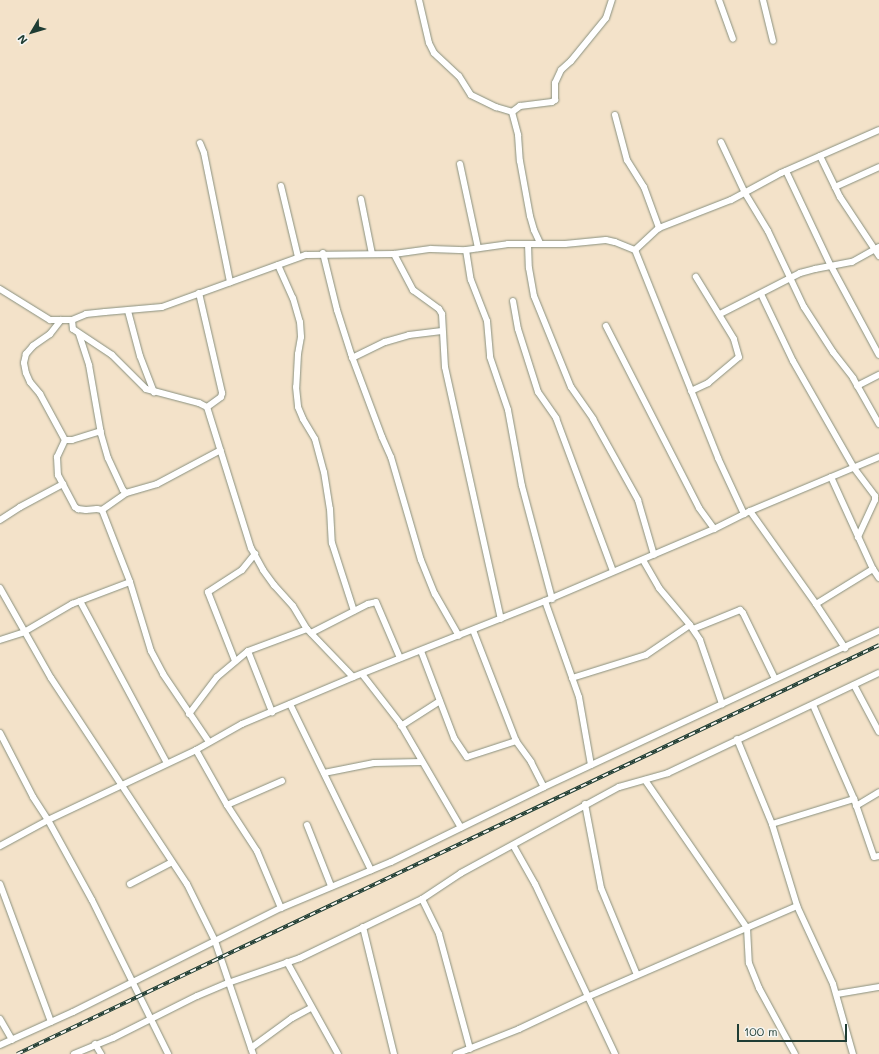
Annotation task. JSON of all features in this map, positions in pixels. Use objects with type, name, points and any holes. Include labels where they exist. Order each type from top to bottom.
[{"type":"street","points":[[419,0],[429,43],[434,52],[460,76],[471,95],[496,107],[512,112]]},
{"type":"street","points":[[512,112],[520,106],[552,102],[555,100],[555,83],[561,70],[571,61],[602,22],[608,12],[612,0]]},
{"type":"street","points":[[719,0],[733,40]]},
{"type":"street","points":[[763,0],[773,41]]},
{"type":"street","points":[[512,112],[518,135],[520,161],[530,216],[540,243]]},
{"type":"street","points":[[615,115],[627,160],[644,186],[659,228]]},
{"type":"street","points":[[635,250],[659,228],[689,218],[730,200],[786,171],[878,133]]},
{"type":"street","points":[[720,142],[745,192],[768,231],[804,307],[858,386],[879,424]]},
{"type":"street","points":[[200,143],[204,153],[230,282]]},
{"type":"street","points":[[820,156],[835,188],[851,216],[877,248],[879,256]]},
{"type":"street","points":[[460,164],[478,248]]},
{"type":"street","points":[[835,188],[879,167]]},
{"type":"street","points":[[786,171],[831,266],[879,355]]},
{"type":"street","points":[[281,186],[298,257]]},
{"type":"street","points":[[361,199],[372,254]]},
{"type":"street","points":[[0,289],[39,315],[50,320],[72,320],[86,314],[162,307],[298,257],[323,253],[394,254],[431,249],[466,250],[508,244],[565,244],[606,240],[635,250],[718,458],[747,513],[816,604],[845,648]]},
{"type":"street","points":[[528,244],[534,296],[571,387],[593,419],[638,500],[654,555]]},
{"type":"street","points":[[720,314],[790,278],[815,268],[852,262],[877,248]]},
{"type":"street","points":[[466,250],[471,280],[487,321],[490,358],[508,410],[522,486],[552,598]]},
{"type":"street","points":[[323,253],[337,310],[352,358],[391,457],[421,560],[435,594],[459,636]]},
{"type":"street","points":[[394,254],[413,290],[441,312],[445,367],[501,619]]},
{"type":"street","points":[[278,265],[293,298],[300,322],[302,337],[298,354],[296,376],[298,407],[302,419],[315,439],[324,472],[330,509],[332,543],[354,611]]},
{"type":"street","points":[[691,391],[708,383],[739,357],[734,339],[696,277]]},
{"type":"street","points":[[198,294],[222,393],[221,397],[207,407]]},
{"type":"street","points":[[761,294],[794,361],[854,468],[875,496],[875,500],[858,537]]},
{"type":"street","points":[[513,301],[518,329],[538,392],[556,418],[613,571]]},
{"type":"street","points":[[128,311],[140,356],[154,392]]},
{"type":"street","points":[[61,320],[50,334],[33,346],[26,354],[24,362],[30,382],[40,394],[65,440]]},
{"type":"street","points":[[72,320],[73,329],[112,355],[146,390],[199,403],[207,407],[255,554],[266,575],[293,606],[309,631],[353,677]]},
{"type":"street","points":[[606,326],[699,508],[714,529]]},
{"type":"street","points":[[352,358],[385,342],[409,335],[442,330]]},
{"type":"street","points":[[79,334],[89,365],[101,431],[108,458],[123,490],[126,493]]},
{"type":"street","points":[[858,386],[879,375]]},
{"type":"street","points":[[65,440],[72,440],[101,431]]},
{"type":"street","points":[[65,440],[57,457],[57,471],[78,509],[102,510],[126,493],[157,484],[221,450]]},
{"type":"street","points":[[0,846],[48,820],[196,750],[242,724],[353,677],[459,636],[613,571],[643,560],[747,513],[879,457]]},
{"type":"street","points":[[831,477],[873,569],[879,578]]},
{"type":"street","points":[[0,520],[20,507],[63,484]]},
{"type":"street","points":[[102,510],[130,582],[151,651],[189,714],[209,742]]},
{"type":"street","points":[[235,661],[208,592],[242,570],[255,554]]},
{"type":"street","points":[[643,560],[659,588],[692,627],[700,640],[722,704]]},
{"type":"street","points":[[816,604],[873,569]]},
{"type":"street","points":[[0,640],[24,632],[80,601],[130,582]]},
{"type":"street","points":[[0,588],[24,632],[102,758],[122,784],[187,884],[215,941],[252,1051],[292,1018],[311,1008]]},
{"type":"street","points":[[80,601],[167,763]]},
{"type":"street","points":[[545,601],[579,697],[591,765]]},
{"type":"street","points":[[189,714],[208,688],[248,650],[309,631],[368,604],[376,602],[400,658]]},
{"type":"street","points":[[572,678],[646,655],[692,627],[740,610],[743,613],[775,679]]},
{"type":"street","points":[[473,630],[516,741],[531,762],[544,787]]},
{"type":"street","points":[[0,1046],[281,908],[372,870],[544,787],[879,631]]},
{"type":"street","points":[[248,650],[272,712]]},
{"type":"street","points":[[421,651],[454,738],[467,757],[516,741]]},
{"type":"street","points":[[74,1054],[95,1044],[113,1038],[228,983],[300,958],[422,898],[461,873],[585,804],[619,787],[668,772],[879,673]]},
{"type":"street","points":[[362,674],[401,726],[461,828]]},
{"type":"street","points":[[854,685],[879,732]]},
{"type":"street","points":[[401,726],[440,701]]},
{"type":"street","points":[[290,704],[372,870]]},
{"type":"street","points":[[813,705],[854,799],[874,857],[879,856]]},
{"type":"street","points":[[0,733],[33,797],[48,820],[92,900],[168,1054]]},
{"type":"street","points":[[737,739],[772,824],[798,906],[837,994],[853,1054]]},
{"type":"street","points":[[196,750],[227,805],[257,851],[281,908]]},
{"type":"street","points":[[324,773],[374,763],[422,762]]},
{"type":"street","points":[[645,780],[747,928],[749,963],[759,988],[795,1054]]},
{"type":"street","points":[[227,805],[282,781]]},
{"type":"street","points":[[856,806],[879,792]]},
{"type":"street","points":[[772,824],[854,799]]},
{"type":"street","points":[[585,804],[601,888],[638,975]]},
{"type":"street","points":[[307,825],[331,886]]},
{"type":"street","points":[[513,845],[535,884],[615,1054]]},
{"type":"street","points":[[130,884],[172,862]]},
{"type":"street","points":[[0,884],[2,898],[51,1022]]},
{"type":"street","points":[[422,898],[439,934],[470,1050]]},
{"type":"street","points":[[456,1054],[470,1050],[519,1029],[587,997],[798,906]]},
{"type":"street","points":[[363,927],[394,1054]]},
{"type":"street","points":[[287,962],[311,1008],[338,1054]]},
{"type":"street","points":[[837,994],[879,987]]},
{"type":"street","points":[[0,1020],[12,1040]]},
{"type":"street","points":[[95,1044],[101,1054]]},
{"type":"railway","points":[[17,1054],[879,645]]}]
